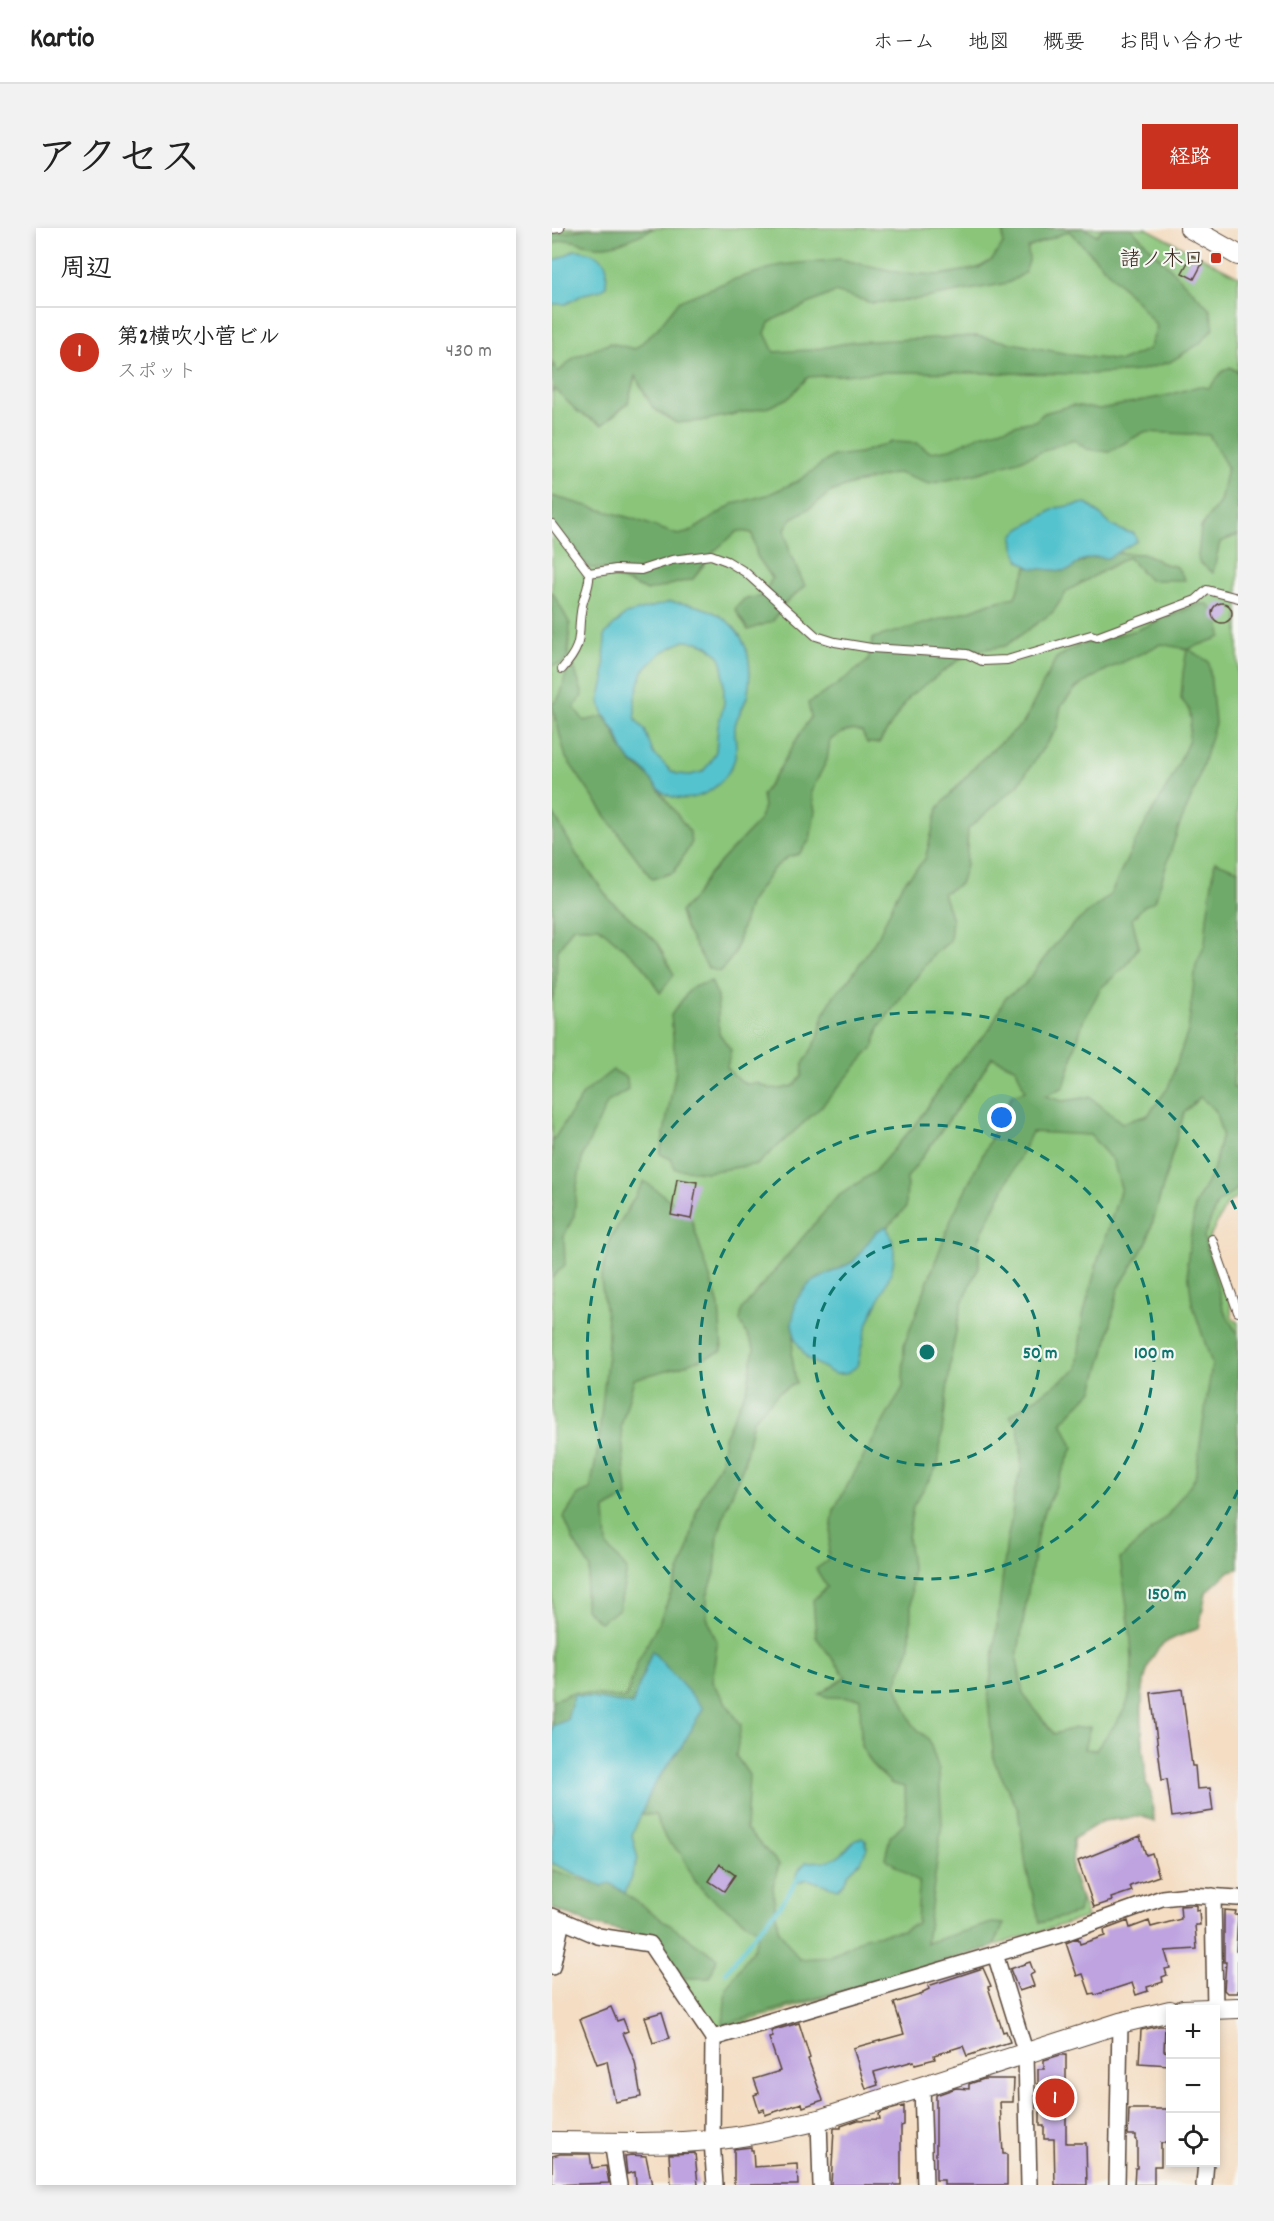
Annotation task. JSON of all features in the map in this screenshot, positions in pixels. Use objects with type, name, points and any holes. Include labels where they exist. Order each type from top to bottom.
[{"type":"street","points":[[1190,228],[1238,255]]},
{"type":"street","points":[[713,2038],[1059,1935],[1162,1898],[1189,1895],[1238,1899]]},
{"type":"street","points":[[1213,1896],[1216,2005]]},
{"type":"street","points":[[552,1967],[557,1918],[598,1936],[650,1944],[713,2038],[712,2140],[715,2185]]},
{"type":"street","points":[[995,1954],[1026,2054],[1029,2185]]},
{"type":"street","points":[[1220,2008],[1238,2008]]},
{"type":"street","points":[[552,2142],[712,2140],[819,2120],[1004,2059],[1120,2023],[1166,2012]]},
{"type":"street","points":[[1117,2185],[1120,2023]]},
{"type":"street","points":[[922,2086],[925,2185]]},
{"type":"street","points":[[819,2120],[821,2185]]},
{"type":"street","points":[[612,2142],[619,2185]]},
{"type":"street","points":[[1204,2185],[1206,2167]]},
{"type":"lane","points":[[552,229],[560,228]]},
{"type":"lane","points":[[552,524],[589,573],[590,579],[581,610],[579,644],[571,659],[562,669]]},
{"type":"lane","points":[[589,573],[616,569],[641,570],[672,560],[711,555],[745,572],[816,636],[852,646],[967,654],[986,661],[1021,657],[1091,634],[1097,637],[1180,607],[1196,600],[1207,590],[1238,598]]},
{"type":"lane","points":[[1212,1239],[1238,1312]]},
{"type":"green space","points":[[552,228],[1146,228],[1238,276],[1238,1196],[1227,1204],[1209,1238],[1229,1296],[1232,1317],[1238,1322],[1238,1396],[1230,1570],[1206,1592],[1199,1628],[1164,1643],[1152,1659],[1146,1675],[1142,1731],[1146,1783],[1151,1793],[1154,1822],[1144,1816],[1102,1821],[1073,1839],[1072,1872],[1087,1917],[720,2030],[714,2028],[653,1938],[593,1925],[552,1908]]},
{"type":"green space","points":[[588,228],[654,228],[612,245],[591,246],[570,240],[552,245],[552,235]]},
{"type":"green space","points":[[1003,228],[1083,228],[1097,235],[1103,228],[1131,228],[1210,309],[1214,328],[1199,344],[1170,362],[1138,371],[1092,374],[889,372],[808,377],[790,397],[769,407],[701,421],[676,423],[653,408],[635,376],[628,403],[602,425],[578,412],[556,390],[552,392],[552,362],[558,372],[575,357],[610,343],[635,349],[657,329],[679,301],[729,281],[781,265],[840,259],[901,273],[940,275],[978,268],[992,260],[1003,244]],"holes":[[[1069,231],[1139,304],[1157,327],[1149,349],[1121,361],[1073,355],[977,336],[852,342],[811,350],[774,352],[765,333],[769,323],[777,318],[835,292],[872,303],[913,300],[1008,283],[1025,273],[1029,261],[1028,248]]]},
{"type":"green space","points":[[1230,367],[1238,372],[1238,535],[1220,542],[1213,573],[1199,562],[1201,527],[1220,502],[1227,467],[1209,435],[1144,432],[1109,452],[1086,449],[1074,439],[1018,461],[975,474],[929,484],[898,473],[856,483],[831,492],[812,507],[791,519],[785,529],[790,554],[805,586],[784,604],[773,621],[748,630],[735,609],[744,599],[763,596],[772,578],[757,556],[752,533],[738,531],[713,552],[693,579],[647,591],[620,579],[607,569],[590,568],[552,531],[552,496],[634,519],[678,535],[690,532],[733,504],[767,495],[798,481],[833,456],[860,453],[892,442],[916,443],[930,452],[950,449],[981,435],[1035,421],[1044,413],[1073,405],[1100,409],[1169,395],[1199,386],[1209,388],[1222,372]]},
{"type":"green space","points":[[1116,553],[1146,554],[1162,563],[1177,567],[1185,580],[1149,580],[1128,557],[1067,591],[1053,612],[1005,646],[971,651],[910,696],[879,743],[867,743],[862,732],[853,730],[830,740],[827,760],[811,792],[815,811],[810,840],[799,854],[788,857],[773,869],[749,904],[734,955],[720,972],[708,968],[686,930],[680,912],[696,895],[708,875],[759,821],[764,806],[762,795],[811,717],[808,703],[868,661],[873,638],[1015,597],[1027,567],[1063,571],[1088,559]]},
{"type":"green space","points":[[552,591],[570,624],[568,657],[561,664],[552,665]]},
{"type":"green space","points":[[1199,604],[1208,604],[1219,617],[1221,637],[1188,649],[1209,662],[1215,723],[1197,784],[1178,829],[1155,901],[1144,906],[1132,919],[1139,946],[1127,965],[1101,988],[1083,1021],[1064,1087],[1045,1096],[1063,1101],[1090,1097],[1122,1123],[1148,1115],[1168,1088],[1188,1031],[1196,965],[1205,944],[1215,861],[1238,870],[1238,1037],[1235,1037],[1233,1087],[1238,1088],[1238,1188],[1217,1204],[1204,1237],[1224,1311],[1238,1335],[1238,1569],[1230,1571],[1206,1592],[1199,1628],[1164,1643],[1152,1659],[1146,1675],[1142,1730],[1146,1783],[1151,1793],[1154,1822],[1144,1816],[1102,1821],[1073,1839],[1072,1872],[1081,1899],[1078,1913],[1040,1923],[1027,1872],[1018,1810],[994,1761],[988,1700],[1007,1540],[1014,1493],[1021,1471],[1018,1427],[1010,1416],[1077,1369],[1083,1316],[1121,1188],[1113,1161],[1090,1135],[1032,1132],[979,1239],[979,1267],[962,1303],[952,1352],[938,1465],[913,1506],[908,1538],[912,1566],[910,1647],[896,1684],[913,1725],[929,1740],[939,1770],[942,1824],[926,1943],[992,1923],[1004,1924],[993,1947],[723,2025],[726,1988],[754,1948],[759,1931],[708,1896],[695,1881],[681,1854],[666,1840],[655,1815],[641,1814],[654,1784],[682,1746],[652,1651],[632,1705],[574,1695],[567,1720],[552,1726],[552,1701],[573,1692],[626,1698],[638,1661],[660,1620],[688,1550],[696,1513],[703,1494],[721,1461],[724,1437],[748,1385],[754,1348],[740,1321],[742,1309],[837,1197],[874,1172],[919,1120],[952,1070],[990,1029],[1005,998],[1024,985],[1074,924],[1110,895],[1135,842],[1173,776],[1188,742],[1191,720],[1189,709],[1181,699],[1187,649],[1161,644],[1102,672],[1076,688],[1061,706],[1057,728],[1018,785],[968,829],[966,866],[960,884],[943,893],[952,919],[950,941],[933,955],[879,1027],[874,1046],[820,1108],[758,1164],[707,1172],[675,1169],[671,1159],[660,1154],[676,1070],[671,1015],[691,988],[711,981],[717,995],[719,1033],[731,1050],[727,1067],[733,1075],[746,1084],[757,1083],[769,1088],[781,1089],[795,1085],[802,1075],[803,1064],[818,1038],[824,1014],[834,995],[848,981],[878,937],[901,886],[925,859],[938,808],[981,760],[1024,722],[1056,658],[1078,646],[1137,630]],"holes":[[[992,1057],[1016,1068],[1025,1091],[1012,1095],[952,1217],[904,1345],[903,1387],[834,1509],[827,1561],[816,1569],[827,1587],[813,1600],[816,1637],[846,1677],[819,1694],[828,1697],[860,1698],[861,1746],[874,1767],[892,1784],[905,1787],[906,1821],[890,1837],[885,1858],[919,1882],[917,1923],[903,1930],[865,1937],[829,1957],[799,1959],[778,1929],[773,1887],[779,1864],[746,1829],[749,1775],[736,1756],[741,1725],[712,1682],[717,1643],[707,1617],[707,1596],[715,1573],[718,1535],[744,1464],[753,1420],[779,1392],[796,1383],[792,1355],[794,1334],[810,1283],[853,1262],[906,1208],[907,1178]],[[1200,1097],[1215,1110],[1222,1134],[1213,1171],[1195,1205],[1187,1263],[1192,1303],[1212,1364],[1195,1478],[1167,1516],[1120,1559],[1132,1656],[1130,1693],[1125,1708],[1096,1750],[1084,1749],[1090,1727],[1075,1728],[1054,1734],[1023,1694],[1017,1659],[1039,1525],[1073,1447],[1062,1422],[1093,1390],[1108,1339],[1118,1289],[1147,1242],[1184,1113]]]},
{"type":"green space","points":[[574,667],[583,695],[574,707],[584,721],[604,716],[631,762],[647,774],[690,832],[691,844],[674,872],[652,879],[566,758],[552,705],[561,692],[567,671]]},
{"type":"green space","points":[[552,811],[578,857],[610,900],[657,942],[674,975],[660,993],[642,964],[599,927],[573,927],[557,952],[556,988],[552,1000]]},
{"type":"green space","points":[[613,1070],[627,1078],[628,1090],[608,1102],[583,1155],[574,1216],[564,1236],[565,1265],[552,1278],[552,1142],[584,1093]]},
{"type":"green space","points":[[644,1181],[690,1215],[719,1306],[722,1351],[682,1366],[634,1379],[621,1426],[627,1497],[605,1509],[607,1546],[627,1570],[619,1609],[600,1622],[585,1609],[585,1592],[590,1568],[573,1540],[564,1517],[578,1495],[590,1490],[597,1454],[608,1330],[601,1280],[610,1239]]},
{"type":"green space","points":[[552,1870],[602,1886],[610,1883],[717,1958],[710,1978],[685,1978],[653,1938],[593,1925],[552,1908]]},
{"type":"water","points":[[575,250],[593,254],[604,261],[607,270],[606,286],[566,304],[552,304],[552,262]]},
{"type":"water","points":[[1086,503],[1112,526],[1134,533],[1137,541],[1108,558],[1095,557],[1080,561],[1071,569],[1063,571],[1031,568],[1020,561],[1014,547],[1013,536],[1017,531],[1056,508]]},
{"type":"water","points":[[670,602],[707,609],[733,627],[748,655],[750,673],[748,693],[735,726],[735,758],[724,778],[716,786],[697,797],[675,798],[661,791],[643,769],[626,756],[617,734],[602,711],[600,699],[604,680],[605,634],[626,614]],"holes":[[[684,641],[698,642],[708,646],[720,657],[723,665],[724,703],[718,726],[716,751],[710,763],[702,772],[690,775],[677,774],[653,753],[645,730],[636,720],[635,698],[643,671],[662,652]]]},
{"type":"water","points":[[886,1226],[894,1251],[890,1275],[867,1327],[857,1366],[846,1374],[834,1374],[807,1358],[796,1341],[792,1324],[796,1300],[810,1283],[853,1262],[876,1232]]},
{"type":"water","points":[[652,1651],[703,1708],[682,1746],[654,1784],[632,1835],[638,1859],[625,1893],[610,1883],[602,1886],[552,1863],[552,1726],[567,1720],[574,1695],[632,1705]]},
{"type":"water","points":[[862,1838],[866,1841],[867,1848],[861,1861],[838,1889],[807,1879],[799,1882],[796,1878],[806,1862],[827,1861],[835,1858]]},
{"type":"building","points":[[1192,255],[1203,262],[1194,279],[1182,273]]},
{"type":"building","points":[[1222,603],[1229,606],[1232,613],[1229,620],[1222,623],[1215,620],[1212,613],[1215,606]]},
{"type":"building","points":[[677,1179],[697,1182],[691,1219],[671,1215]]},
{"type":"building","points":[[1182,1689],[1197,1789],[1210,1788],[1213,1811],[1172,1817],[1167,1779],[1162,1780],[1151,1693]]},
{"type":"building","points":[[1140,1836],[1146,1855],[1152,1853],[1159,1876],[1130,1886],[1132,1891],[1094,1907],[1078,1861]]},
{"type":"building","points":[[720,1864],[735,1875],[724,1891],[709,1881]]},
{"type":"building","points":[[1196,1905],[1196,1911],[1199,1910],[1200,1925],[1195,1925],[1197,1949],[1165,1951],[1170,1968],[1165,1969],[1167,1975],[1162,1977],[1163,1982],[1147,1987],[1148,1991],[1136,1995],[1132,1983],[1095,1995],[1090,1994],[1083,1974],[1077,1976],[1066,1943],[1078,1938],[1080,1944],[1105,1936],[1104,1930],[1128,1921],[1130,1928],[1149,1921],[1151,1927],[1181,1919],[1180,1906]]},
{"type":"building","points":[[1224,1910],[1236,1911],[1235,1915],[1238,1915],[1236,1951],[1238,1952],[1238,1993],[1227,1993],[1224,1990],[1226,1962],[1224,1962]]},
{"type":"building","points":[[1030,1962],[1034,1973],[1030,1975],[1034,1986],[1019,1991],[1010,1969]]},
{"type":"building","points":[[983,1968],[991,1986],[988,1987],[1003,2032],[1006,2031],[1010,2042],[967,2056],[963,2046],[934,2055],[935,2059],[915,2064],[914,2061],[874,2072],[878,2085],[866,2089],[853,2048],[904,2034],[894,2003],[923,1994],[929,1989],[928,1986]]},
{"type":"building","points":[[611,2007],[617,2021],[623,2019],[628,2031],[623,2033],[635,2062],[641,2097],[615,2102],[607,2061],[597,2064],[580,2019]]},
{"type":"building","points":[[662,2012],[670,2038],[653,2043],[645,2017]]},
{"type":"building","points":[[799,2023],[810,2058],[808,2059],[823,2100],[803,2107],[802,2103],[765,2115],[764,2109],[759,2111],[754,2095],[759,2093],[754,2079],[780,2071],[769,2038],[773,2037],[771,2031]]},
{"type":"building","points":[[1165,2026],[1166,2065],[1139,2063],[1141,2030]]},
{"type":"building","points":[[1066,2055],[1066,2143],[1086,2143],[1087,2185],[1055,2185],[1054,2139],[1044,2139],[1044,2126],[1040,2126],[1040,2112],[1045,2112],[1045,2084],[1038,2084],[1038,2069],[1044,2069],[1044,2060]]},
{"type":"building","points":[[984,2079],[1014,2079],[1013,2102],[1000,2102],[1003,2154],[1007,2154],[1007,2185],[944,2185],[944,2180],[936,2180],[936,2095],[956,2088],[969,2089],[969,2084]]},
{"type":"building","points":[[904,2106],[904,2125],[901,2126],[901,2185],[831,2185],[834,2128],[841,2128],[841,2126],[858,2120],[880,2119],[879,2114],[882,2112]]},
{"type":"building","points":[[1129,2109],[1166,2109],[1166,2143],[1161,2143],[1161,2166],[1154,2166],[1154,2185],[1134,2185],[1135,2168],[1137,2168],[1137,2140],[1136,2135],[1128,2135]]},
{"type":"building","points":[[751,2147],[754,2167],[797,2164],[798,2185],[734,2185],[734,2149]]},
{"type":"building","points":[[695,2153],[698,2185],[671,2185],[669,2154]]},
{"type":"building","points":[[590,2154],[592,2168],[606,2166],[609,2183],[552,2185],[552,2156]]},
{"type":"building","points":[[625,2156],[646,2156],[652,2185],[636,2185],[635,2172],[627,2174]]},
{"type":"waterway","points":[[726,1972],[780,1906],[797,1880]]},
{"type":"place","name":"諸ノ木口","points":[[1216,258]]},
{"type":"place","name":"第2横吹小菅ビル","points":[[1055,2098]]}]
